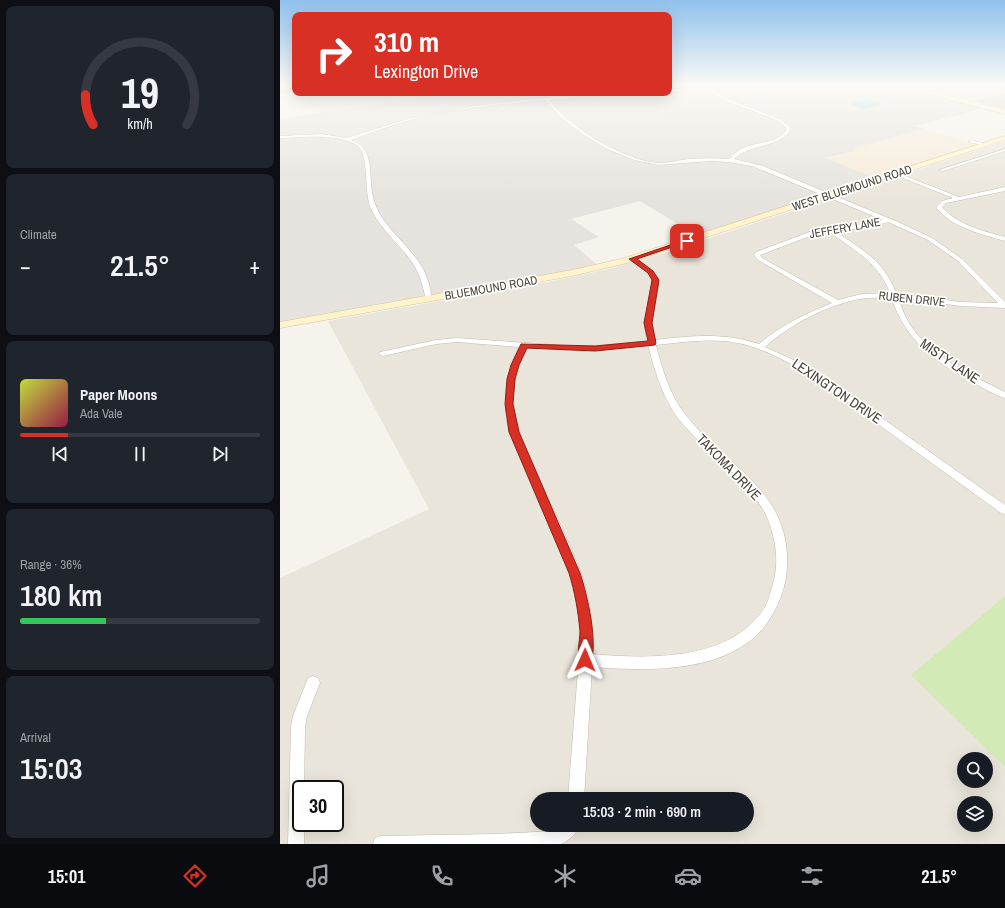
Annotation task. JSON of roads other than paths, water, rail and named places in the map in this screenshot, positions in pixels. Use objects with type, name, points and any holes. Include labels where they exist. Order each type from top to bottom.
[{"type":"main road","name":"WEST BLUEMOUND ROAD","points":[[699,238],[1005,138]]},
{"type":"main road","name":"BLUEMOUND ROAD","points":[[280,325],[572,273],[633,259],[699,238]]},
{"type":"street","points":[[346,140],[397,124]]},
{"type":"street","points":[[571,124],[635,160],[659,164],[709,159],[731,160],[761,167],[888,220],[930,239],[953,254],[969,268],[1005,306]]},
{"type":"street","points":[[731,160],[745,149],[781,138],[787,133],[789,128],[785,124]]},
{"type":"street","points":[[280,137],[315,136],[346,140],[358,144],[365,152],[370,197],[374,210],[419,265],[428,287],[429,299]]},
{"type":"street","points":[[971,141],[985,145]]},
{"type":"street","points":[[942,170],[1005,150]]},
{"type":"street","points":[[895,173],[941,190],[959,199]]},
{"type":"street","points":[[1005,189],[944,202],[939,207],[942,212],[963,225],[1005,239]]},
{"type":"street","name":"JEFFERY LANE","points":[[838,303],[760,259],[757,254],[761,251],[809,234],[829,229],[872,225],[888,220]]},
{"type":"street","name":"MISTY LANE","points":[[829,229],[876,264],[884,273],[904,322],[911,333],[924,347],[947,363],[1005,395]]},
{"type":"street","name":"TAKOMA DRIVE","points":[[585,660],[609,662],[649,662],[697,658],[735,644],[754,629],[774,601],[779,586],[783,557],[780,536],[774,520],[756,493],[691,428],[674,405],[652,343],[648,323],[655,280],[651,272],[633,259]]},
{"type":"street","name":"RUBEN DRIVE","points":[[760,347],[784,327],[802,318],[838,303],[862,296],[894,295],[960,304],[1005,306]]},
{"type":"street","name":"LEXINGTON DRIVE","points":[[383,354],[447,340],[476,341],[524,346],[595,348],[698,338],[719,338],[744,342],[779,354],[808,370],[1005,510]]},
{"type":"street","points":[[524,346],[515,365],[509,392],[514,432],[575,573],[581,593],[586,631],[577,792]]},
{"type":"street","points":[[296,844],[298,727],[300,716],[313,683]]},
{"type":"street","points":[[381,844],[496,842],[554,839],[564,832]]}]
